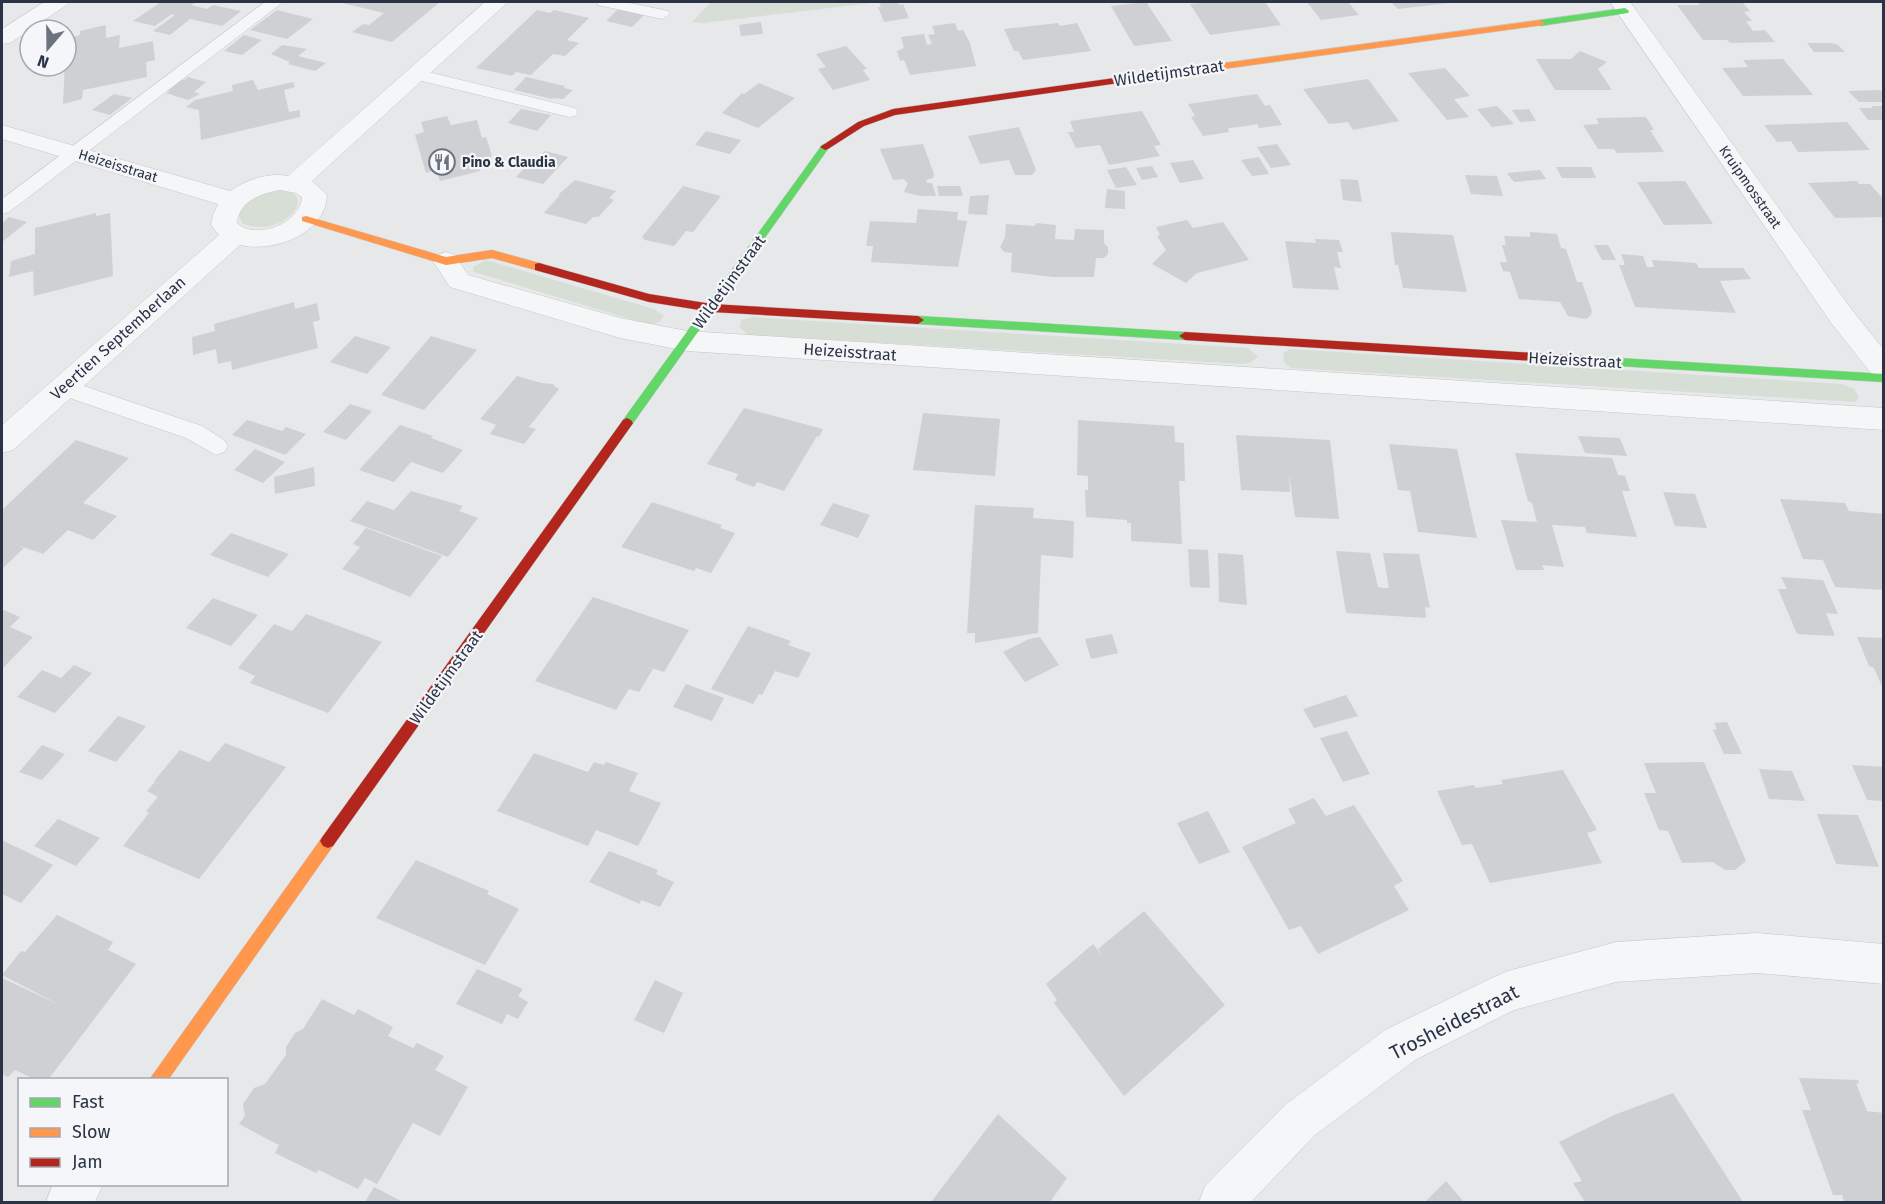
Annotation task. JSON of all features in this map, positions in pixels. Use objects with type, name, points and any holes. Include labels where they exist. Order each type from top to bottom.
[{"type":"street","points":[[2,38],[58,2]]},
{"type":"street","points":[[296,183],[497,2]]},
{"type":"street","name":"Wildetijmstraat","points":[[158,1078],[712,308],[826,145],[856,124],[883,113],[1623,6]]},
{"type":"street","name":"Kruipmosstraat","points":[[1623,6],[1842,317],[1884,370]]},
{"type":"street","name":"Heizeisstraat","points":[[2,132],[234,200]]},
{"type":"street","points":[[296,183],[309,189],[315,195],[315,206],[306,219],[291,230],[257,238],[235,235],[224,225],[224,213],[234,200],[247,190],[262,185],[296,183]]},
{"type":"street","name":"Heizeisstraat","points":[[306,219],[446,261],[492,254],[648,298],[712,308],[1884,378]]},
{"type":"street","name":"Veertien Septemberlaan","points":[[2,442],[235,235]]},
{"type":"street","name":"Heizeisstraat","points":[[446,261],[459,281],[620,328],[687,341],[1884,418]]},
{"type":"street","points":[[1267,342],[1272,378]]},
{"type":"street","name":"Trosheidestraat","points":[[1221,1203],[1300,1120],[1400,1045],[1508,991],[1616,963],[1628,962],[1757,953],[1884,964]]},
{"type":"street","points":[[68,1203],[80,1186]]},
{"type":"lane","points":[[2,208],[275,2]]},
{"type":"lane","points":[[604,2],[662,14]]},
{"type":"lane","points":[[416,74],[569,112]]},
{"type":"lane","points":[[63,387],[194,432],[216,446]]},
{"type":"shaded area","points":[[711,2],[880,2],[703,23],[692,22]]},
{"type":"shaded area","points":[[274,190],[289,192],[297,197],[297,205],[292,213],[283,221],[271,226],[257,227],[242,223],[238,213],[247,200]]},
{"type":"shaded area","points":[[486,260],[654,309],[664,316],[659,322],[650,325],[474,272],[473,267]]},
{"type":"shaded area","points":[[752,317],[1248,348],[1258,357],[1250,363],[1242,364],[748,335],[739,327],[742,320]]},
{"type":"shaded area","points":[[1290,349],[1842,384],[1854,389],[1859,397],[1856,402],[1291,368],[1283,358],[1284,353]]},
{"type":"building","points":[[161,2],[196,2],[191,5],[207,9],[213,5],[241,11],[222,26],[190,19],[170,35],[153,31],[175,15],[172,14],[155,26],[133,21]]},
{"type":"building","points":[[338,2],[440,2],[392,42],[352,32],[363,24],[369,25],[384,13]]},
{"type":"building","points":[[879,2],[903,4],[909,18],[884,22],[878,7],[881,7]]},
{"type":"building","points":[[1146,2],[1172,41],[1134,46],[1111,6]]},
{"type":"building","points":[[1265,2],[1281,25],[1210,35],[1190,4]]},
{"type":"building","points":[[1307,2],[1348,2],[1359,15],[1321,20]]},
{"type":"building","points":[[1391,2],[1448,2],[1448,3],[1398,9]]},
{"type":"building","points":[[1698,2],[1742,2],[1750,11],[1744,12],[1752,21],[1746,21],[1753,31],[1765,30],[1775,42],[1730,43],[1727,40],[1703,40],[1677,5],[1700,5]]},
{"type":"building","points":[[619,8],[645,14],[632,27],[606,21]]},
{"type":"building","points":[[277,10],[313,19],[287,39],[250,30]]},
{"type":"building","points":[[537,10],[550,13],[554,10],[589,18],[567,40],[579,43],[565,56],[553,54],[531,75],[516,72],[512,76],[476,68]]},
{"type":"building","points":[[761,22],[763,34],[741,36],[739,25]]},
{"type":"building","points":[[955,23],[958,31],[963,30],[970,43],[976,66],[910,75],[904,60],[900,61],[897,51],[904,48],[901,37],[924,34],[927,45],[932,44],[928,35],[935,34],[932,26]]},
{"type":"building","points":[[1058,23],[1060,26],[1077,23],[1091,51],[1023,60],[1018,51],[1014,51],[1004,29]]},
{"type":"building","points":[[106,25],[106,38],[120,35],[119,48],[153,41],[155,60],[146,62],[147,77],[83,90],[82,99],[63,104],[64,78],[78,78],[78,36],[80,31]]},
{"type":"building","points":[[244,35],[262,40],[242,55],[224,51]]},
{"type":"building","points":[[1807,43],[1831,43],[1838,45],[1845,52],[1814,52]]},
{"type":"building","points":[[282,45],[307,49],[298,56],[326,63],[315,71],[288,64],[290,62],[271,54]]},
{"type":"building","points":[[846,46],[867,69],[863,70],[870,80],[833,90],[818,69],[826,67],[816,54]]},
{"type":"building","points":[[1580,51],[1607,62],[1598,69],[1612,90],[1555,90],[1536,59],[1571,59]]},
{"type":"building","points":[[1783,59],[1813,95],[1743,96],[1722,68],[1748,67],[1743,60]]},
{"type":"building","points":[[1445,68],[1470,96],[1454,99],[1469,117],[1447,120],[1408,73]]},
{"type":"building","points":[[188,77],[206,82],[194,92],[200,94],[188,100],[166,93],[170,91],[166,90],[179,79],[184,80]]},
{"type":"building","points":[[526,77],[573,90],[563,99],[552,99],[514,90]]},
{"type":"building","points":[[1368,79],[1399,121],[1353,130],[1348,122],[1329,124],[1303,89]]},
{"type":"building","points":[[253,80],[258,90],[293,82],[295,87],[284,90],[289,112],[300,110],[300,117],[201,140],[199,110],[186,107],[195,100],[233,91],[232,85]]},
{"type":"building","points":[[759,83],[795,98],[758,128],[722,113],[742,93],[744,94]]},
{"type":"building","points":[[1881,90],[1884,102],[1859,102],[1848,91]]},
{"type":"building","points":[[114,94],[132,98],[110,115],[92,110]]},
{"type":"building","points":[[1257,94],[1265,106],[1270,105],[1282,125],[1259,128],[1257,124],[1228,128],[1229,132],[1203,136],[1191,117],[1195,116],[1188,104]]},
{"type":"building","points":[[1497,106],[1514,124],[1492,127],[1477,109]]},
{"type":"building","points":[[1871,106],[1884,106],[1884,120],[1868,120],[1859,108],[1873,108]]},
{"type":"building","points":[[521,109],[551,115],[537,131],[508,123]]},
{"type":"building","points":[[1529,109],[1536,121],[1520,122],[1512,110]]},
{"type":"building","points":[[1142,111],[1161,145],[1154,146],[1160,156],[1109,165],[1100,145],[1076,148],[1068,132],[1074,132],[1070,121]]},
{"type":"building","points":[[447,116],[451,125],[477,120],[482,138],[486,137],[492,156],[478,160],[480,171],[440,181],[436,170],[426,173],[415,135],[424,132],[421,122]]},
{"type":"building","points":[[1646,117],[1654,130],[1650,130],[1664,152],[1617,153],[1614,149],[1598,149],[1583,125],[1599,124],[1596,118]]},
{"type":"building","points":[[1847,122],[1870,150],[1798,152],[1791,141],[1777,142],[1764,125]]},
{"type":"building","points":[[1019,127],[1036,170],[1032,175],[1015,175],[1009,160],[980,164],[968,136]]},
{"type":"building","points":[[706,131],[741,140],[730,154],[695,145]]},
{"type":"building","points":[[923,144],[934,174],[933,178],[926,180],[927,183],[932,183],[936,196],[920,196],[904,192],[908,183],[903,179],[893,180],[880,149]]},
{"type":"building","points":[[1277,144],[1291,165],[1271,168],[1257,147]]},
{"type":"building","points":[[545,151],[568,157],[543,184],[516,177],[535,157]]},
{"type":"building","points":[[1259,157],[1269,174],[1252,176],[1241,160]]},
{"type":"building","points":[[1193,160],[1204,179],[1180,183],[1170,163]]},
{"type":"building","points":[[1152,166],[1158,177],[1142,180],[1136,168]]},
{"type":"building","points":[[1126,167],[1137,185],[1116,188],[1107,170]]},
{"type":"building","points":[[1556,167],[1591,167],[1596,178],[1562,178]]},
{"type":"building","points":[[1540,170],[1546,179],[1514,182],[1507,173]]},
{"type":"building","points":[[1465,175],[1497,176],[1503,196],[1471,194]]},
{"type":"building","points":[[1340,179],[1358,180],[1362,202],[1343,200]]},
{"type":"building","points":[[575,180],[616,191],[609,198],[614,200],[598,217],[593,217],[586,224],[544,213],[560,195],[558,195]]},
{"type":"building","points":[[1685,181],[1713,224],[1664,225],[1637,182]]},
{"type":"building","points":[[1857,181],[1859,184],[1870,184],[1884,200],[1884,217],[1835,218],[1808,183]]},
{"type":"building","points":[[683,186],[721,196],[693,232],[686,231],[674,246],[645,240],[642,237]]},
{"type":"building","points":[[937,186],[960,186],[963,196],[939,196]]},
{"type":"building","points":[[1107,189],[1125,191],[1125,209],[1105,208]]},
{"type":"building","points":[[989,195],[987,215],[968,214],[970,196]]},
{"type":"building","points":[[918,209],[958,212],[957,220],[967,221],[958,267],[871,262],[873,246],[866,246],[870,221],[916,223]]},
{"type":"building","points":[[96,213],[96,216],[110,213],[113,276],[34,296],[33,271],[9,277],[11,261],[35,254],[35,228]]},
{"type":"building","points":[[9,217],[27,222],[2,242],[2,223]]},
{"type":"building","points":[[1187,220],[1193,228],[1223,222],[1249,260],[1197,273],[1186,283],[1152,264],[1166,250],[1157,236],[1160,235],[1156,227]]},
{"type":"building","points":[[1036,223],[1056,225],[1055,239],[1074,240],[1075,229],[1104,230],[1104,243],[1108,247],[1108,254],[1104,258],[1096,258],[1094,277],[1053,277],[1011,272],[1012,253],[1004,252],[1000,247],[1005,237],[1006,224],[1035,226]]},
{"type":"building","points":[[1391,232],[1453,235],[1467,292],[1403,288],[1398,265],[1395,265]]},
{"type":"building","points":[[1530,232],[1557,234],[1561,248],[1566,249],[1577,282],[1582,282],[1592,311],[1586,319],[1568,316],[1560,302],[1519,299],[1510,272],[1503,271],[1500,262],[1507,262],[1502,245],[1506,245],[1504,236],[1530,237]]},
{"type":"building","points":[[1315,239],[1339,240],[1343,252],[1337,252],[1341,268],[1334,267],[1339,290],[1293,288],[1285,241],[1316,243]]},
{"type":"building","points":[[1594,245],[1608,245],[1616,260],[1602,260]]},
{"type":"building","points":[[1621,254],[1643,256],[1647,267],[1654,267],[1652,260],[1696,263],[1699,268],[1743,268],[1751,279],[1720,281],[1736,313],[1635,307],[1619,265],[1625,265]]},
{"type":"building","points":[[294,302],[295,309],[317,303],[320,320],[313,322],[318,348],[232,370],[231,361],[218,364],[216,349],[193,355],[192,337],[215,331],[214,324]]},
{"type":"building","points":[[355,336],[391,347],[367,374],[330,362]]},
{"type":"building","points":[[431,336],[477,350],[424,410],[381,395]]},
{"type":"building","points":[[517,376],[553,384],[559,389],[529,427],[536,429],[524,444],[490,434],[496,425],[480,419]]},
{"type":"building","points":[[350,404],[372,411],[346,440],[323,432]]},
{"type":"building","points":[[744,408],[823,429],[784,491],[757,482],[754,487],[735,480],[738,474],[707,464]]},
{"type":"building","points":[[923,413],[1000,419],[995,476],[913,470]]},
{"type":"building","points":[[247,420],[282,431],[286,427],[306,434],[285,455],[232,435]]},
{"type":"building","points":[[1078,420],[1174,426],[1175,442],[1184,443],[1185,481],[1179,481],[1182,544],[1131,541],[1131,523],[1127,523],[1127,520],[1086,517],[1085,490],[1088,490],[1088,476],[1077,475]]},
{"type":"building","points":[[400,425],[433,436],[431,438],[463,450],[443,473],[411,462],[394,482],[359,470]]},
{"type":"building","points":[[1236,435],[1330,440],[1339,519],[1295,517],[1289,473],[1290,492],[1241,490]]},
{"type":"building","points":[[1578,436],[1620,438],[1627,456],[1585,453]]},
{"type":"building","points":[[76,440],[129,458],[83,503],[117,516],[93,540],[68,530],[43,554],[15,544],[24,548],[2,569],[2,510]]},
{"type":"building","points":[[1389,444],[1457,449],[1477,538],[1418,532],[1410,491],[1398,490]]},
{"type":"building","points":[[255,449],[285,462],[263,483],[234,470]]},
{"type":"building","points":[[1515,453],[1612,458],[1618,475],[1625,476],[1630,491],[1622,491],[1637,537],[1587,533],[1585,527],[1552,525],[1564,567],[1542,565],[1544,570],[1516,570],[1501,520],[1537,522],[1532,503],[1528,501]]},
{"type":"building","points":[[314,467],[315,486],[275,494],[274,477]]},
{"type":"building","points":[[411,491],[463,506],[459,511],[478,518],[448,557],[350,521],[367,501],[394,510]]},
{"type":"building","points":[[1663,492],[1695,494],[1707,528],[1675,526]]},
{"type":"building","points":[[1780,499],[1845,503],[1849,511],[1884,514],[1884,590],[1835,587],[1823,560],[1803,559]]},
{"type":"building","points":[[652,502],[722,525],[720,528],[735,533],[711,573],[696,568],[694,571],[621,547]]},
{"type":"building","points":[[833,503],[870,515],[858,538],[820,525]]},
{"type":"building","points":[[975,505],[1034,508],[1033,518],[1074,521],[1073,558],[1041,555],[1038,633],[975,643],[975,633],[967,633]]},
{"type":"building","points":[[366,528],[442,556],[410,597],[342,569],[360,547],[353,544]]},
{"type":"building","points":[[231,533],[289,554],[268,577],[210,555]]},
{"type":"building","points":[[1188,549],[1208,550],[1210,588],[1190,587]]},
{"type":"building","points":[[1336,551],[1370,553],[1378,587],[1383,588],[1389,588],[1383,553],[1419,554],[1430,608],[1425,607],[1426,618],[1346,613]]},
{"type":"building","points":[[1218,553],[1243,555],[1247,605],[1219,602]]},
{"type":"building","points":[[1781,577],[1823,580],[1838,614],[1826,613],[1835,636],[1797,634],[1778,589],[1787,589]]},
{"type":"building","points":[[593,597],[689,630],[664,672],[645,666],[653,669],[639,692],[629,689],[616,710],[535,681]]},
{"type":"building","points":[[213,598],[258,615],[231,646],[186,628]]},
{"type":"building","points":[[4,610],[20,617],[10,627],[33,637],[2,669],[2,612]]},
{"type":"building","points":[[306,614],[382,642],[328,713],[250,683],[255,676],[238,668],[274,624],[292,631]]},
{"type":"building","points":[[748,626],[791,641],[788,645],[811,653],[798,678],[775,671],[762,695],[759,694],[753,704],[711,689]]},
{"type":"building","points":[[1112,634],[1118,653],[1091,659],[1085,639]]},
{"type":"building","points":[[1040,637],[1059,665],[1025,682],[1003,652],[1029,639]]},
{"type":"building","points":[[1857,637],[1884,638],[1884,691],[1874,668],[1869,666]]},
{"type":"building","points":[[74,665],[92,673],[55,713],[17,697],[42,670],[61,678]]},
{"type":"building","points":[[686,684],[724,698],[712,721],[673,707]]},
{"type":"building","points":[[1346,695],[1358,716],[1314,728],[1303,709]]},
{"type":"building","points":[[118,716],[146,726],[116,762],[88,751]]},
{"type":"building","points":[[1727,722],[1742,754],[1724,754],[1713,730],[1717,729],[1714,723]]},
{"type":"building","points":[[1347,731],[1370,774],[1343,782],[1320,738]]},
{"type":"building","points":[[225,743],[286,767],[199,879],[123,846],[149,813],[146,811],[158,797],[147,791],[155,782],[162,785],[154,781],[180,750],[209,762]]},
{"type":"building","points":[[42,745],[65,754],[42,780],[19,772]]},
{"type":"building","points":[[534,753],[588,772],[594,762],[604,765],[606,762],[638,773],[629,791],[661,803],[638,846],[596,830],[588,846],[497,811]]},
{"type":"building","points":[[1704,762],[1746,861],[1735,870],[1725,870],[1713,862],[1682,863],[1668,831],[1659,830],[1644,793],[1656,793],[1644,763]]},
{"type":"building","points":[[1852,765],[1884,767],[1884,801],[1867,800]]},
{"type":"building","points":[[1759,769],[1792,771],[1805,801],[1769,799]]},
{"type":"building","points":[[1563,770],[1597,830],[1587,833],[1602,863],[1490,883],[1472,844],[1462,845],[1437,791],[1474,785],[1476,788],[1503,784],[1501,780]]},
{"type":"building","points":[[1314,798],[1326,816],[1354,805],[1403,881],[1394,886],[1409,910],[1318,954],[1301,926],[1289,930],[1242,847],[1296,823],[1288,809]]},
{"type":"building","points":[[1208,811],[1230,852],[1199,864],[1177,823]]},
{"type":"building","points":[[1817,814],[1858,815],[1879,867],[1836,864]]},
{"type":"building","points":[[58,819],[100,838],[76,866],[34,846]]},
{"type":"building","points":[[2,840],[53,865],[21,903],[2,894]]},
{"type":"building","points":[[609,851],[658,870],[656,874],[674,882],[660,907],[641,900],[640,904],[589,882]]},
{"type":"building","points":[[416,860],[489,891],[487,894],[519,909],[485,965],[376,918]]},
{"type":"building","points":[[1144,911],[1225,1005],[1124,1096],[1054,1003],[1057,1000],[1046,984],[1093,944],[1104,958],[1098,949]]},
{"type":"building","points":[[57,915],[113,942],[108,950],[136,964],[50,1078],[32,1078],[15,1070],[8,1077],[2,1074],[2,978],[62,1006],[2,975],[21,951],[25,952]]},
{"type":"building","points":[[477,969],[523,989],[518,996],[528,1002],[518,1019],[507,1014],[502,1024],[456,1004]]},
{"type":"building","points":[[655,980],[683,993],[664,1033],[634,1020]]},
{"type":"building","points":[[322,999],[354,1015],[358,1009],[393,1027],[388,1036],[413,1048],[417,1043],[444,1056],[435,1070],[468,1087],[440,1136],[413,1123],[377,1184],[365,1178],[358,1189],[319,1170],[316,1173],[275,1153],[279,1145],[239,1124],[245,1116],[243,1104],[254,1088],[265,1084],[286,1055],[286,1047],[295,1033],[303,1029]]},
{"type":"building","points":[[1799,1078],[1858,1080],[1859,1084],[1856,1083],[1867,1111],[1884,1113],[1884,1202],[1844,1202],[1842,1195],[1833,1195],[1802,1110],[1811,1110]]},
{"type":"building","points":[[1673,1093],[1743,1202],[1585,1202],[1573,1183],[1582,1181],[1559,1142],[1614,1115]]},
{"type":"building","points":[[998,1114],[1067,1178],[1050,1202],[931,1202]]},
{"type":"building","points":[[1446,1181],[1464,1202],[1425,1202]]},
{"type":"building","points":[[374,1187],[403,1202],[365,1202]]},
{"type":"traffic: fast","points":[[1540,23],[1625,11]]},
{"type":"traffic: fast","points":[[627,423],[825,147]]},
{"type":"traffic: fast","points":[[918,320],[1185,336]]},
{"type":"traffic: fast","points":[[1585,360],[1884,378]]},
{"type":"traffic: slow","points":[[1158,75],[1540,23]]},
{"type":"traffic: slow","points":[[306,219],[446,261],[492,254],[539,267]]},
{"type":"traffic: slow","points":[[158,1078],[328,841]]},
{"type":"traffic: jam","points":[[825,147],[861,124],[893,112],[1158,75]]},
{"type":"traffic: jam","points":[[539,267],[649,298],[712,308],[918,320]]},
{"type":"traffic: jam","points":[[1185,336],[1585,360]]},
{"type":"traffic: jam","points":[[328,841],[627,423]]},
{"type":"place","name":"Pino & Claudia","points":[[442,162]]}]
